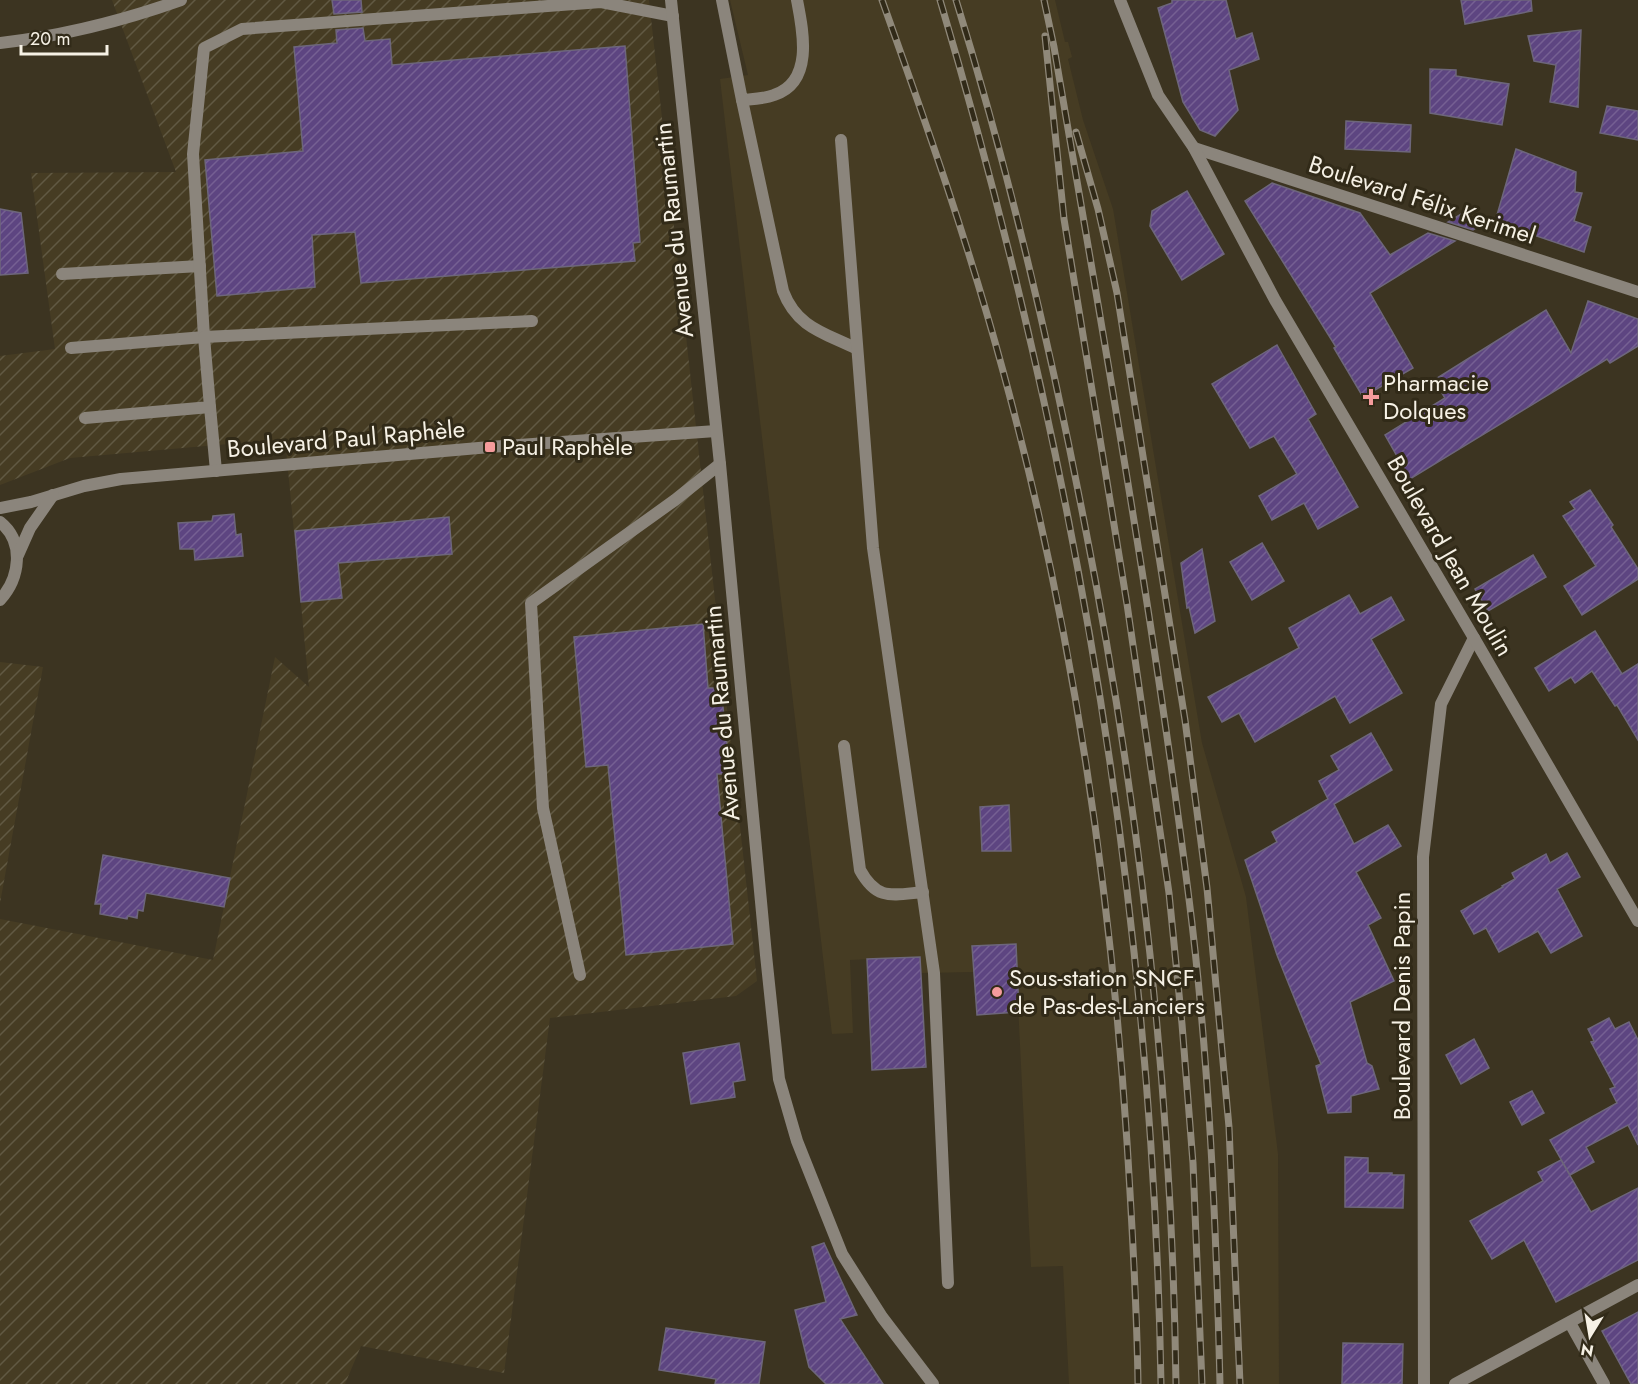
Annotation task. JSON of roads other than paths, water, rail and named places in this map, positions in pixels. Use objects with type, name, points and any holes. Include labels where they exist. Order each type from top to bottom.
[{"type":"street","points":[[0,43],[48,38],[145,13],[181,0]]},
{"type":"street","name":"Avenue du Raumartin","points":[[672,0],[720,464],[779,1079],[797,1141],[842,1254],[882,1317],[933,1384]]},
{"type":"street","points":[[722,0],[783,291],[789,308],[800,320],[858,349]]},
{"type":"street","points":[[742,100],[774,96],[795,81],[801,68],[803,51],[797,0]]},
{"type":"street","name":"Boulevard Jean Moulin","points":[[1120,0],[1158,94],[1194,148],[1275,300],[1638,921]]},
{"type":"street","points":[[216,471],[204,337],[194,154],[204,48],[242,29],[601,2],[673,16]]},
{"type":"street","points":[[841,140],[873,548],[934,973],[948,1283]]},
{"type":"street","name":"Boulevard Félix Kerimel","points":[[1194,148],[1638,292]]},
{"type":"street","points":[[62,274],[200,266]]},
{"type":"street","points":[[71,348],[204,337],[532,321]]},
{"type":"street","points":[[85,418],[210,407]]},
{"type":"street","name":"Boulevard Paul Raphèle","points":[[0,508],[11,507],[84,486],[121,480],[490,447],[716,431]]},
{"type":"street","points":[[580,975],[543,808],[531,603],[675,500],[720,464]]},
{"type":"street","points":[[0,600],[11,586],[18,555],[30,528],[53,495]]},
{"type":"street","points":[[0,522],[14,540],[18,555]]},
{"type":"street","name":"Boulevard Denis Papin","points":[[1424,1384],[1423,857],[1441,704],[1474,638]]},
{"type":"street","points":[[844,746],[860,870],[869,885],[880,892],[892,895],[923,892]]},
{"type":"street","points":[[1455,1384],[1638,1285]]},
{"type":"street","points":[[1569,1323],[1604,1384]]},
{"type":"railway","points":[[882,0],[946,184],[990,324],[1027,466],[1068,658],[1098,851],[1120,1045],[1137,1324],[1138,1384]]},
{"type":"railway","points":[[940,0],[988,169],[1030,340],[1067,512],[1098,684],[1123,858],[1142,1033],[1155,1208],[1161,1384]]},
{"type":"railway","points":[[956,0],[994,129],[1043,324],[1104,628],[1137,842],[1150,950],[1168,1167],[1176,1384]]},
{"type":"railway","points":[[1044,0],[1126,468],[1159,679],[1188,891],[1206,1075],[1220,1384]]},
{"type":"railway","points":[[1045,36],[1064,219],[1127,604],[1169,893],[1193,1163],[1202,1384]]},
{"type":"railway","points":[[1076,132],[1098,209],[1117,293],[1185,720],[1207,888],[1229,1127],[1240,1384]]},
{"type":"place","name":"Pharmacie Dolques","points":[[1371,397]]},
{"type":"place","name":"Paul Raphèle","points":[[490,447]]},
{"type":"place","name":"Sous-station SNCF de Pas-des-Lanciers","points":[[997,992]]}]
